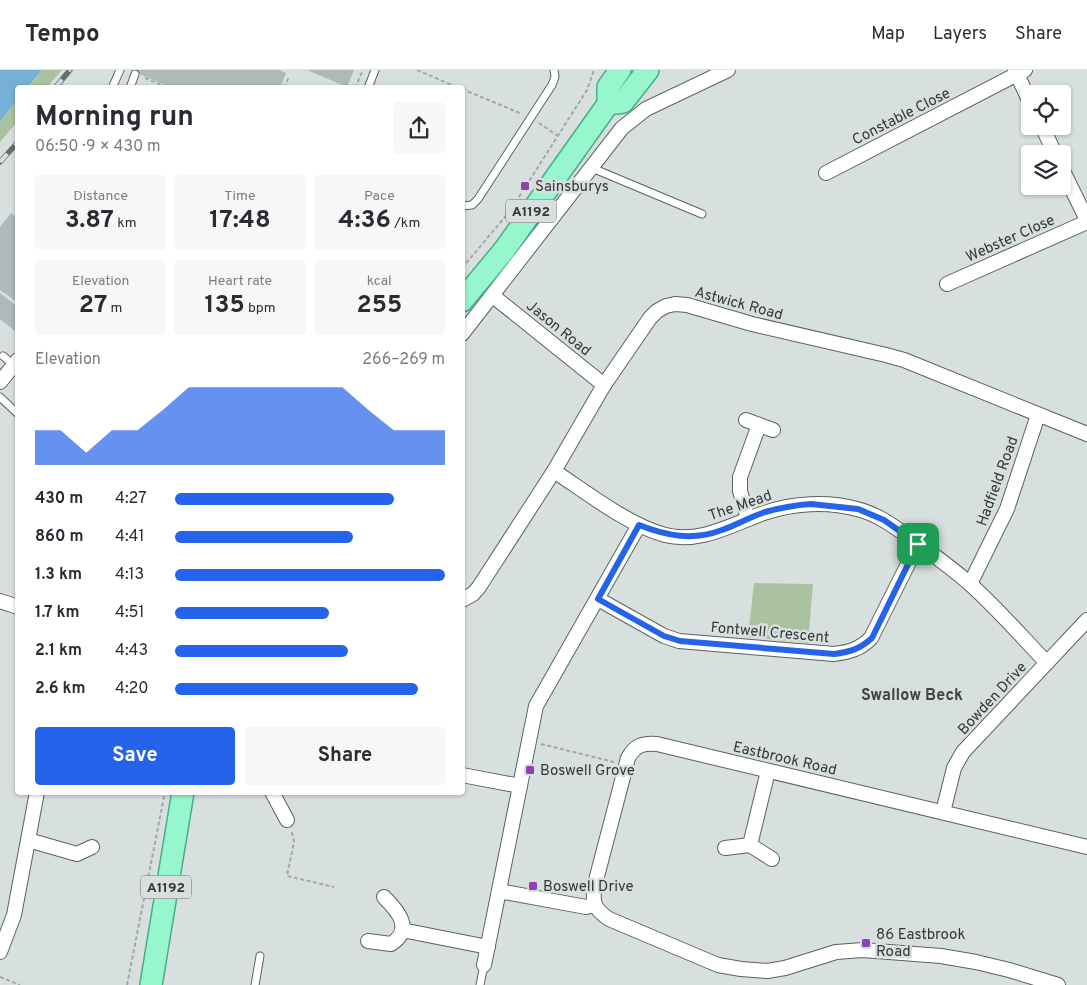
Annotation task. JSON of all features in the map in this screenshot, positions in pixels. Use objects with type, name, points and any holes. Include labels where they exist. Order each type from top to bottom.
[{"type":"main road","name":"A1192","points":[[465,297],[505,249],[608,104],[608,87],[620,70]]},
{"type":"main road","name":"A1192","points":[[608,104],[623,102],[648,70]]},
{"type":"main road","name":"A1192","points":[[149,984],[182,795]]},
{"type":"street","points":[[465,330],[622,128],[646,109],[728,70]]},
{"type":"street","points":[[1019,71],[1024,85]]},
{"type":"street","name":"Constable Close","points":[[826,173],[1019,71]]},
{"type":"street","points":[[1071,188],[1087,221]]},
{"type":"street","name":"Webster Close","points":[[947,284],[1087,221]]},
{"type":"street","name":"Jason Road","points":[[492,296],[604,386]]},
{"type":"street","name":"Astwick Road","points":[[465,598],[479,587],[554,471],[604,386],[650,318],[657,311],[675,304],[687,305],[752,324],[904,360],[1087,434]]},
{"type":"street","points":[[0,382],[11,360]]},
{"type":"street","name":"Hadfield Road","points":[[970,584],[1007,509],[1038,414]]},
{"type":"street","points":[[748,519],[740,491],[740,477],[752,422],[773,430]]},
{"type":"street","name":"The Mead","points":[[554,471],[639,525],[667,535],[687,537],[721,531],[748,519],[787,506],[811,504],[858,509],[884,520],[970,584],[1047,663]]},
{"type":"street","points":[[484,964],[536,706],[639,525]]},
{"type":"street","name":"Fontwell Crescent","points":[[598,599],[664,636],[680,641],[834,654],[850,652],[862,647],[872,638],[918,544]]},
{"type":"street","points":[[0,601],[15,606]]},
{"type":"street","name":"Bowden Drive","points":[[943,812],[954,768],[963,752],[1087,620]]},
{"type":"street","name":"Eastbrook Road","points":[[594,905],[595,884],[626,765],[632,749],[639,745],[657,744],[1087,847]]},
{"type":"street","points":[[750,844],[768,772]]},
{"type":"street","points":[[465,776],[520,786]]},
{"type":"street","points":[[0,952],[14,914],[37,795]]},
{"type":"street","points":[[274,795],[287,820]]},
{"type":"street","points":[[28,840],[82,858],[92,847]]},
{"type":"street","points":[[725,848],[750,844],[772,859]]},
{"type":"street","points":[[499,891],[586,907],[594,905],[600,913],[609,919],[718,965],[741,969],[767,971],[785,968],[836,952],[863,950],[941,956],[976,962],[1058,985]]},
{"type":"street","points":[[368,941],[391,944],[402,930],[403,924],[398,913],[384,897]]},
{"type":"street","points":[[402,930],[488,947]]},
{"type":"lane","points":[[113,85],[120,70]]},
{"type":"lane","points":[[369,85],[375,70]]},
{"type":"lane","points":[[465,206],[472,205],[478,199],[552,85],[555,76],[554,70]]},
{"type":"lane","points":[[131,85],[135,74]]},
{"type":"lane","points":[[592,168],[702,214]]},
{"type":"lane","points":[[0,397],[15,411]]},
{"type":"lane","points":[[255,985],[260,956]]},
{"type":"lane","points":[[480,985],[484,964]]},
{"type":"path","points":[[356,85],[364,70]]},
{"type":"path","points":[[417,70],[452,85]]},
{"type":"path","points":[[465,264],[510,211],[588,90],[594,70]]},
{"type":"path","points":[[285,85],[289,76]]},
{"type":"path","points":[[145,78],[162,85]]},
{"type":"path","points":[[465,90],[530,118],[558,136]]},
{"type":"path","points":[[528,741],[626,765]]},
{"type":"path","points":[[127,985],[164,795]]},
{"type":"path","points":[[287,820],[294,842],[287,876],[334,887]]},
{"type":"path","points":[[0,977],[20,985]]},
{"type":"green space","points":[[42,70],[62,70],[49,85],[30,85]]},
{"type":"green space","points":[[15,102],[15,124],[0,142],[0,121]]},
{"type":"green space","points":[[754,583],[813,584],[808,643],[748,637]]},
{"type":"water","points":[[0,70],[42,70],[30,85],[15,85],[15,102],[0,121]]},
{"type":"building","points":[[130,70],[279,70],[286,73],[281,85],[165,85]]},
{"type":"building","points":[[307,70],[354,70],[348,85],[342,85]]},
{"type":"building","points":[[11,213],[15,216],[15,301],[0,290],[0,227]]},
{"type":"building","points":[[0,293],[15,305],[15,331],[0,319]]},
{"type":"railway","points":[[58,85],[70,70]]},
{"type":"railway","points":[[0,162],[15,145]]},
{"type":"place","name":"Sainsburys","points":[[525,186]]},
{"type":"place","name":"Boswell Grove","points":[[530,770]]},
{"type":"place","name":"Boswell Drive","points":[[533,886]]},
{"type":"place","name":"86 Eastbrook Road","points":[[866,943]]},
{"type":"district","name":"Swallow Beck","points":[[912,694]]},
{"type":"route","points":[[833,505],[858,509],[884,520],[918,544],[872,638],[862,647],[850,652],[834,654],[680,641],[664,636],[598,599],[639,525],[667,535],[687,537],[721,531],[764,512],[787,506],[833,505]]}]
